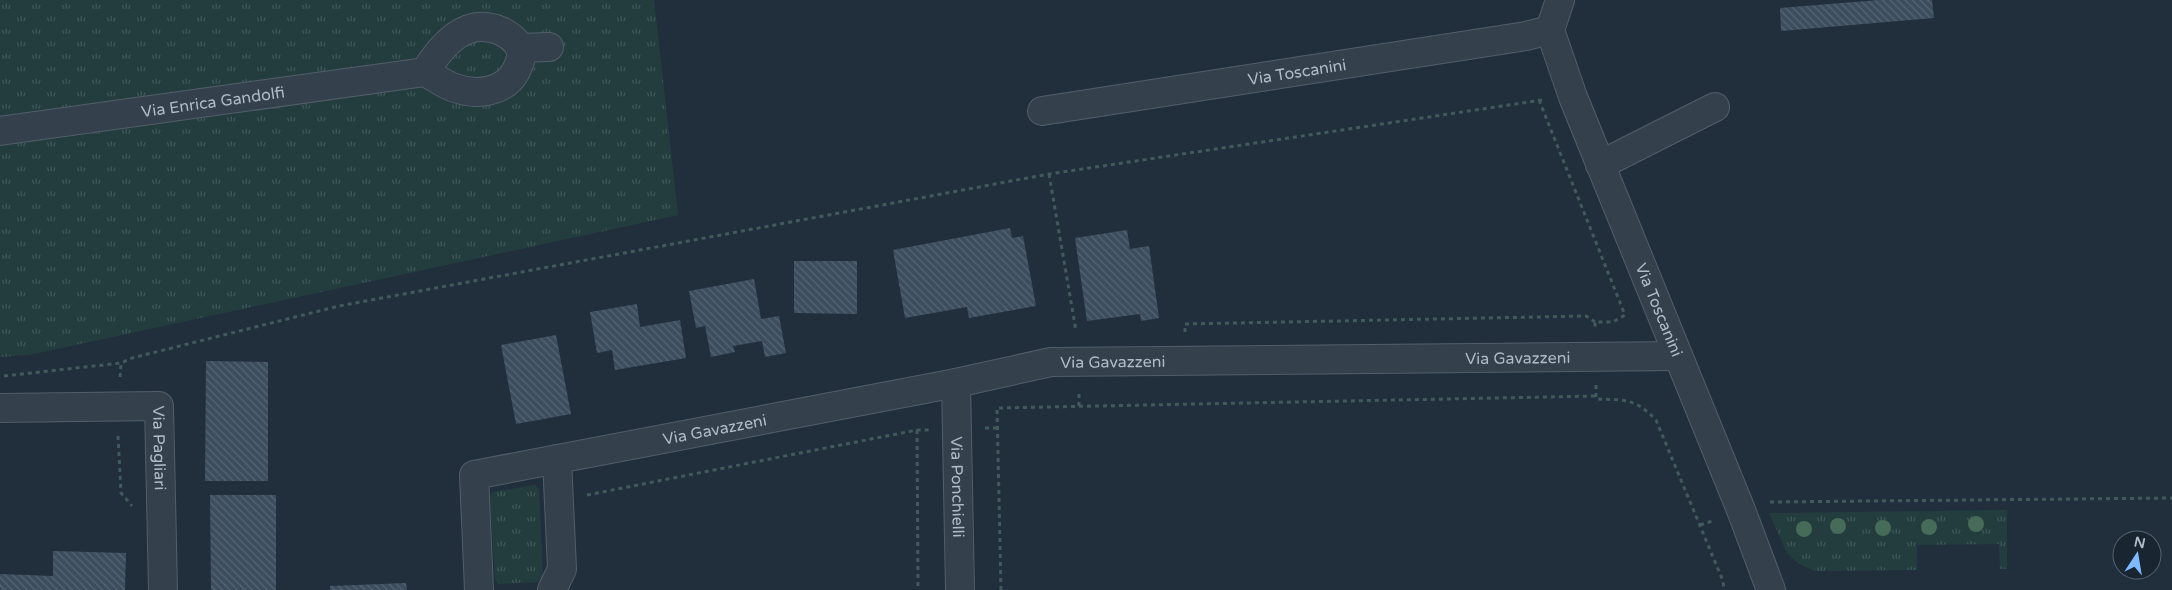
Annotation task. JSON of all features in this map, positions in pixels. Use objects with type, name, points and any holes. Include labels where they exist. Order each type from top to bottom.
[{"type":"street","points":[[1550,30],[1560,0]]},
{"type":"street","points":[[479,27],[492,27],[511,36],[520,48],[521,60],[513,76],[505,85],[492,90],[475,92],[455,88],[425,72],[437,51],[451,37],[479,27]]},
{"type":"street","name":"Via Toscanini","points":[[1042,111],[1516,38],[1550,30],[1573,97],[1741,510],[1771,590]]},
{"type":"street","points":[[520,48],[549,47]]},
{"type":"street","name":"Via Enrica Gandolfi","points":[[0,131],[425,72]]},
{"type":"street","points":[[1600,165],[1715,107]]},
{"type":"street","name":"Via Gavazzeni","points":[[480,590],[474,475],[956,383],[1051,362],[1678,356]]},
{"type":"street","name":"Via Ponchielli","points":[[956,383],[960,590]]},
{"type":"street","name":"Via Pagliari","points":[[0,408],[159,406],[163,590]]},
{"type":"street","points":[[552,590],[562,569],[558,459]]},
{"type":"path","points":[[0,376],[121,363],[339,306],[1049,174],[1539,100],[1573,97]]},
{"type":"path","points":[[1186,339],[1186,324],[1586,316],[1595,322],[1613,322],[1625,315],[1539,100]]},
{"type":"path","points":[[1049,174],[1077,337],[1079,361]]},
{"type":"path","points":[[1595,322],[1596,399],[1628,400],[1644,407],[1656,420],[1723,581],[1724,590]]},
{"type":"path","points":[[1001,590],[997,408],[1596,396]]},
{"type":"path","points":[[559,500],[917,430],[997,428]]},
{"type":"path","points":[[917,430],[918,590]]},
{"type":"path","points":[[1700,525],[1760,502],[2172,498]]},
{"type":"green space","points":[[0,0],[654,0],[678,215],[29,355],[0,357]]},
{"type":"green space","points":[[535,485],[539,489],[543,577],[538,582],[498,584],[495,579],[490,497],[492,492]]},
{"type":"green space","points":[[2007,510],[2007,569],[2000,569],[1999,544],[1917,545],[1917,570],[1815,571],[1799,564],[1787,553],[1769,513]]},
{"type":"building","points":[[1879,0],[1932,0],[1934,18],[1781,31],[1780,8]]},
{"type":"building","points":[[1010,228],[1012,238],[1023,236],[1036,306],[969,318],[967,307],[905,318],[893,250]]},
{"type":"building","points":[[1127,230],[1130,249],[1149,246],[1159,318],[1141,321],[1140,314],[1087,321],[1075,238]]},
{"type":"building","points":[[794,261],[857,261],[857,314],[794,313]]},
{"type":"building","points":[[754,279],[761,319],[779,316],[786,353],[765,357],[762,341],[733,346],[735,352],[711,357],[705,326],[696,328],[689,291]]},
{"type":"building","points":[[637,304],[640,327],[680,320],[686,358],[615,370],[612,350],[597,353],[590,312]]},
{"type":"building","points":[[556,335],[571,414],[516,424],[501,345]]},
{"type":"building","points":[[206,361],[268,362],[268,481],[205,481]]},
{"type":"building","points":[[210,495],[276,495],[276,590],[211,590]]},
{"type":"building","points":[[53,551],[126,553],[125,590],[0,590],[0,574],[53,576]]},
{"type":"building","points":[[406,583],[407,590],[330,590],[330,586]]}]
